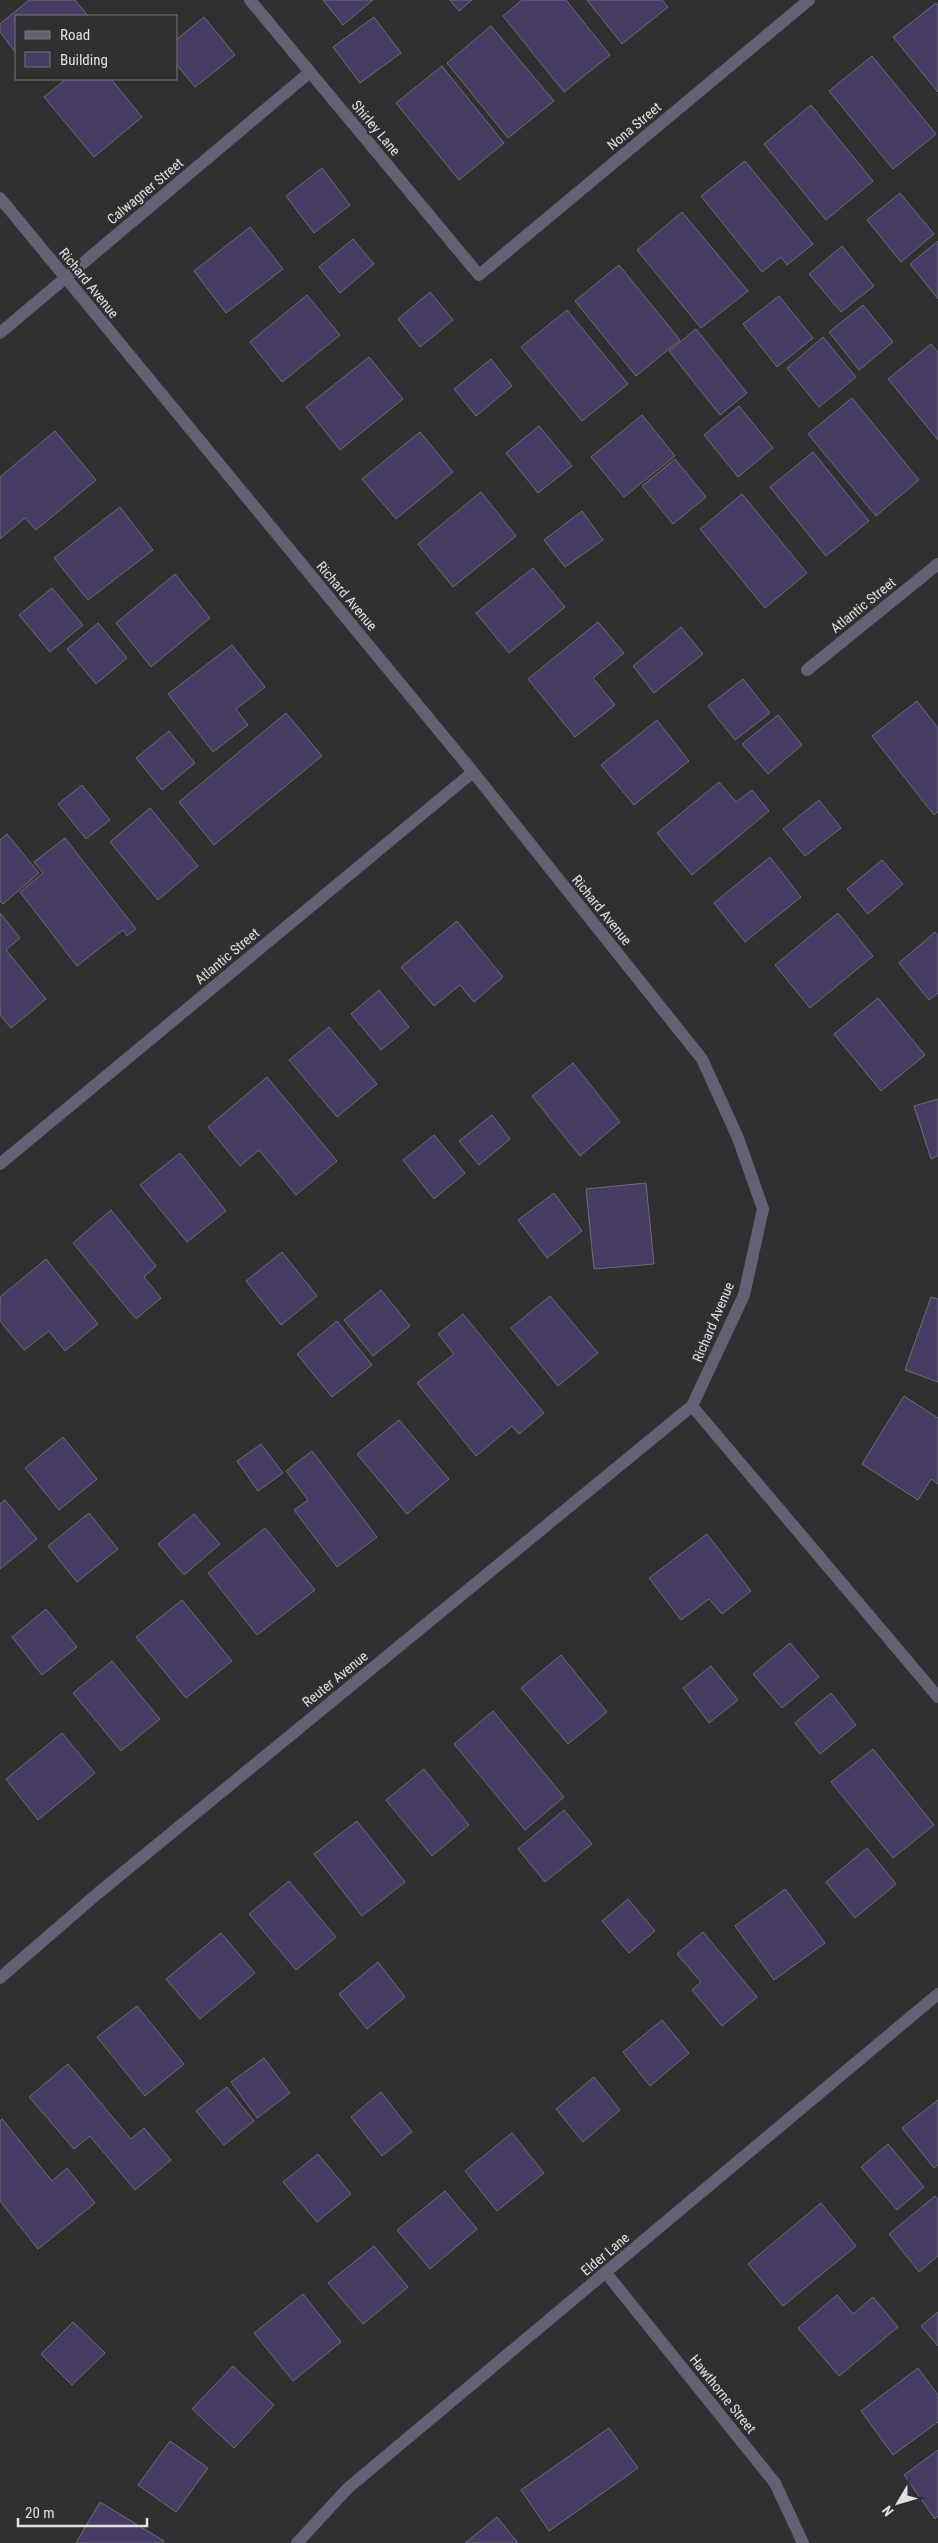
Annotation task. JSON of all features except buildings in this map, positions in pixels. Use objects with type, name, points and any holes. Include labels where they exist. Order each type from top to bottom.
[{"type":"street","name":"Shirley Lane","points":[[250,0],[479,275]]},
{"type":"street","name":"Nona Street","points":[[479,275],[809,0]]},
{"type":"street","name":"Calwagner Street","points":[[0,333],[310,72]]},
{"type":"street","name":"Richard Avenue","points":[[0,198],[473,772],[702,1059],[738,1138],[764,1209],[744,1295],[692,1406]]},
{"type":"street","name":"Atlantic Street","points":[[807,670],[938,564]]},
{"type":"street","name":"Atlantic Street","points":[[0,1164],[473,772]]},
{"type":"street","points":[[692,1406],[938,1697]]},
{"type":"street","name":"Reuter Avenue","points":[[0,1978],[97,1894],[692,1406]]},
{"type":"street","name":"Elder Lane","points":[[297,2543],[348,2488],[938,1994]]},
{"type":"street","name":"Hawthorne Street","points":[[606,2272],[775,2482],[803,2543]]}]
